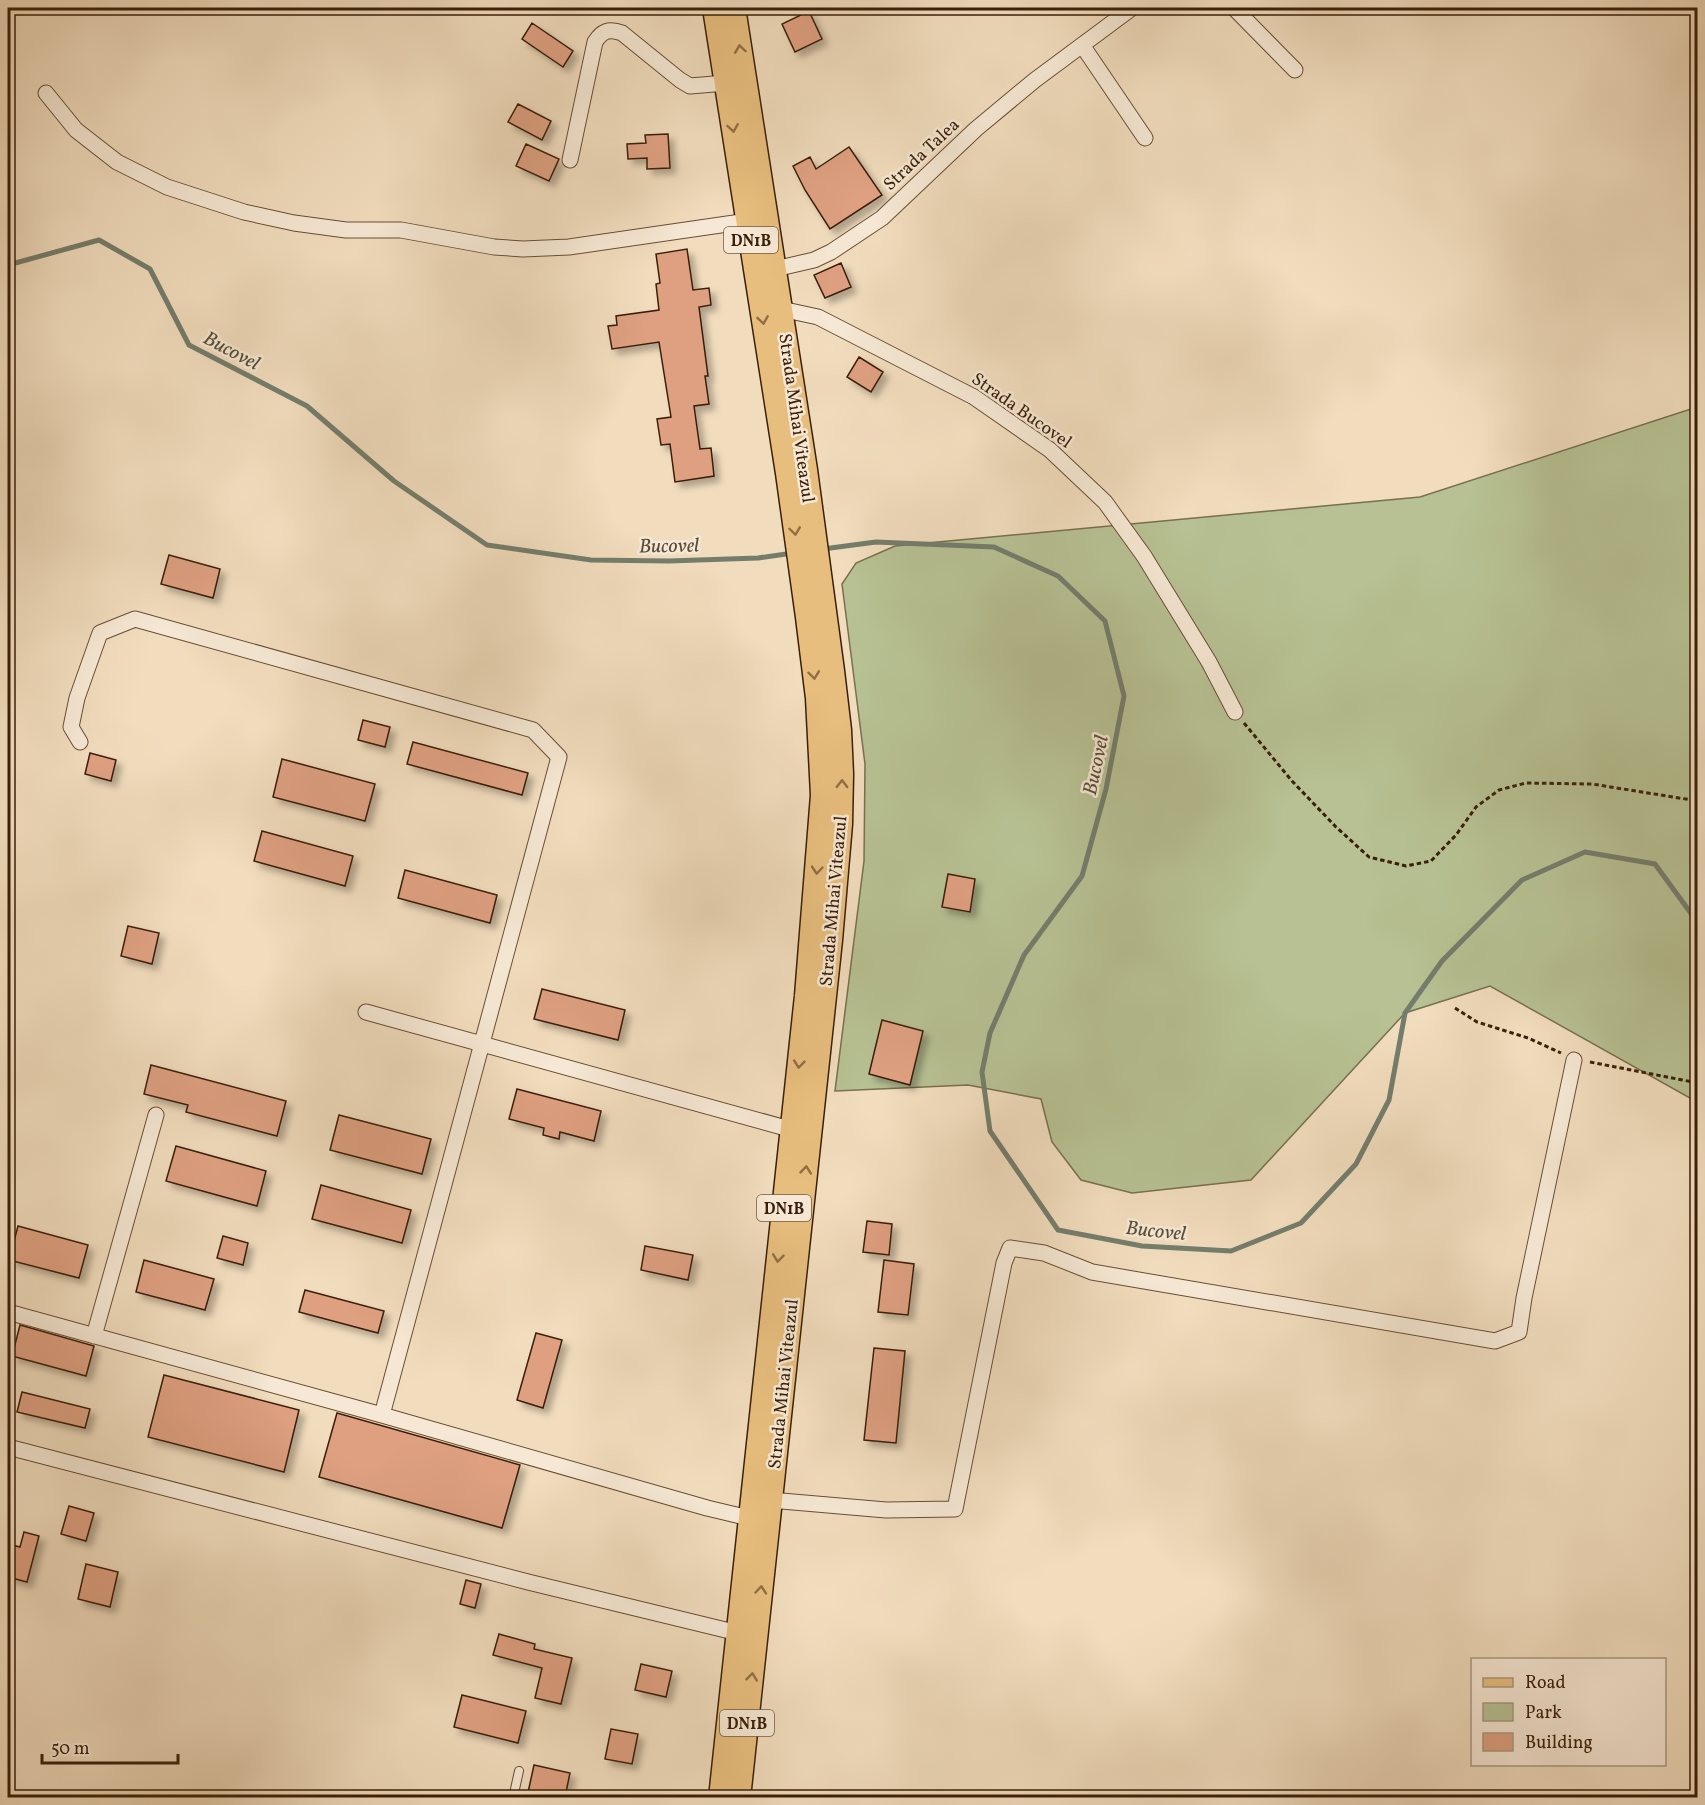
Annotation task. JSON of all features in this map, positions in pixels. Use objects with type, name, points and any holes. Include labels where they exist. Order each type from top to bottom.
[{"type":"main road","name":"Strada Mihai Viteazul","points":[[714,8],[748,221],[796,472]]},
{"type":"main road","name":"Strada Mihai Viteazul","points":[[734,8],[781,309],[796,472],[816,614],[840,730],[842,774],[841,824],[831,940],[739,1797]]},
{"type":"main road","name":"Strada Mihai Viteazul","points":[[720,1797],[807,984],[822,795],[816,614]]},
{"type":"street","name":"Strada Talea","points":[[775,269],[814,260],[831,252],[882,218],[976,129],[1035,80],[1132,8]]},
{"type":"street","points":[[1234,8],[1295,70]]},
{"type":"street","points":[[570,160],[595,42],[604,32],[613,30],[622,33],[690,86],[726,83]]},
{"type":"street","points":[[1082,45],[1145,138]]},
{"type":"street","points":[[46,93],[76,129],[117,162],[167,187],[244,212],[294,223],[346,230],[401,230],[494,247],[523,249],[569,247],[748,221]]},
{"type":"street","name":"Strada Bucovel","points":[[781,309],[818,317],[974,397],[1050,450],[1105,502],[1144,556],[1209,662],[1235,712]]},
{"type":"street","points":[[80,742],[71,726],[77,698],[100,633],[135,620],[533,730],[559,757],[382,1415]]},
{"type":"street","points":[[366,1012],[793,1130]]},
{"type":"street","points":[[770,1500],[886,1510],[955,1509],[1004,1263],[1010,1248],[1044,1253],[1092,1272],[1495,1341],[1519,1332],[1574,1060]]},
{"type":"street","points":[[94,1336],[156,1114]]},
{"type":"street","points":[[8,1312],[382,1415],[707,1509],[749,1518]]},
{"type":"street","points":[[8,1447],[528,1582],[738,1633]]},
{"type":"lane","points":[[513,1797],[519,1771]]},
{"type":"path","points":[[1235,712],[1292,781],[1336,827],[1369,857],[1406,866],[1431,861],[1456,834],[1476,807],[1499,790],[1526,783],[1592,784],[1698,801]]},
{"type":"green space","points":[[1697,407],[1697,1102],[1490,986],[1405,1013],[1251,1180],[1132,1193],[1081,1180],[1052,1142],[1041,1099],[968,1085],[835,1091],[864,861],[865,764],[842,584],[856,563],[895,546],[1420,497]]},
{"type":"building","points":[[809,11],[822,39],[795,52],[782,24]]},
{"type":"building","points":[[532,23],[573,51],[563,67],[522,39]]},
{"type":"building","points":[[518,104],[551,121],[542,140],[508,122]]},
{"type":"building","points":[[668,134],[670,168],[647,169],[647,158],[628,159],[627,144],[646,143],[645,135]]},
{"type":"building","points":[[526,144],[559,159],[549,181],[516,166]]},
{"type":"building","points":[[849,147],[882,195],[830,229],[805,190],[793,166],[810,157],[816,169]]},
{"type":"building","points":[[687,249],[693,290],[709,288],[711,305],[699,307],[708,376],[705,376],[709,404],[694,406],[700,449],[711,448],[714,476],[675,482],[670,444],[661,445],[657,419],[671,417],[659,342],[612,349],[608,326],[617,325],[616,316],[659,310],[656,284],[660,283],[656,254]]},
{"type":"building","points":[[841,263],[851,287],[825,298],[814,275]]},
{"type":"building","points":[[859,357],[883,372],[871,392],[847,377]]},
{"type":"building","points":[[169,555],[220,569],[213,598],[161,584]]},
{"type":"building","points":[[363,720],[390,727],[385,747],[358,740]]},
{"type":"building","points":[[413,742],[528,773],[522,795],[407,764]]},
{"type":"building","points":[[90,753],[116,760],[111,781],[85,774]]},
{"type":"building","points":[[282,759],[375,784],[365,821],[273,797]]},
{"type":"building","points":[[262,831],[353,856],[345,886],[254,861]]},
{"type":"building","points":[[405,870],[497,895],[490,923],[398,898]]},
{"type":"building","points":[[948,874],[975,879],[970,912],[942,907]]},
{"type":"building","points":[[128,926],[159,933],[152,964],[121,956]]},
{"type":"building","points":[[542,989],[625,1010],[618,1040],[534,1019]]},
{"type":"building","points":[[882,1020],[923,1031],[910,1085],[869,1074]]},
{"type":"building","points":[[151,1065],[286,1101],[277,1136],[186,1112],[188,1105],[144,1094]]},
{"type":"building","points":[[517,1089],[601,1111],[594,1141],[560,1132],[559,1139],[543,1135],[544,1128],[509,1119]]},
{"type":"building","points":[[339,1115],[431,1139],[422,1174],[330,1150]]},
{"type":"building","points":[[176,1146],[266,1171],[257,1206],[166,1181]]},
{"type":"building","points":[[321,1185],[411,1210],[402,1243],[312,1219]]},
{"type":"building","points":[[867,1221],[892,1224],[889,1255],[863,1252]]},
{"type":"building","points":[[18,1226],[88,1245],[79,1278],[9,1260]]},
{"type":"building","points":[[223,1236],[248,1243],[243,1265],[217,1258]]},
{"type":"building","points":[[645,1246],[693,1255],[688,1280],[641,1270]]},
{"type":"building","points":[[144,1260],[214,1279],[205,1310],[136,1292]]},
{"type":"building","points":[[884,1260],[914,1264],[908,1315],[878,1312]]},
{"type":"building","points":[[305,1290],[384,1311],[378,1333],[299,1312]]},
{"type":"building","points":[[20,1325],[94,1346],[86,1376],[12,1356]]},
{"type":"building","points":[[536,1333],[562,1340],[543,1408],[517,1400]]},
{"type":"building","points":[[874,1348],[905,1351],[896,1443],[864,1440]]},
{"type":"building","points":[[164,1375],[299,1410],[284,1472],[148,1437]]},
{"type":"building","points":[[22,1392],[90,1409],[85,1428],[17,1412]]},
{"type":"building","points":[[337,1413],[520,1465],[502,1528],[319,1477]]},
{"type":"building","points":[[69,1506],[94,1513],[86,1541],[61,1534]]},
{"type":"building","points":[[24,1532],[39,1536],[27,1582],[8,1577],[8,1544],[20,1547]]},
{"type":"building","points":[[86,1564],[118,1572],[110,1607],[78,1599]]},
{"type":"building","points":[[466,1580],[481,1584],[475,1608],[460,1604]]},
{"type":"building","points":[[499,1634],[535,1644],[534,1649],[572,1658],[561,1704],[535,1698],[542,1668],[493,1655]]},
{"type":"building","points":[[641,1664],[672,1671],[666,1697],[635,1690]]},
{"type":"building","points":[[462,1695],[526,1711],[518,1743],[454,1727]]},
{"type":"building","points":[[611,1729],[638,1734],[632,1764],[605,1759]]},
{"type":"building","points":[[534,1765],[570,1773],[565,1797],[527,1797]]},
{"type":"waterway","name":"Bucovel","points":[[8,265],[99,240],[150,269],[189,345],[307,406],[394,481],[487,545],[591,560],[669,561],[758,558],[793,553]]},
{"type":"waterway","name":"Bucovel","points":[[823,549],[876,542],[994,547],[1058,576],[1105,621],[1124,696],[1106,789],[1082,876],[1024,955],[990,1033],[982,1072],[990,1131],[1058,1230],[1142,1246],[1231,1251],[1301,1223],[1356,1164],[1389,1100],[1405,1013],[1442,961],[1522,880],[1585,852],[1655,864],[1698,923]]}]
